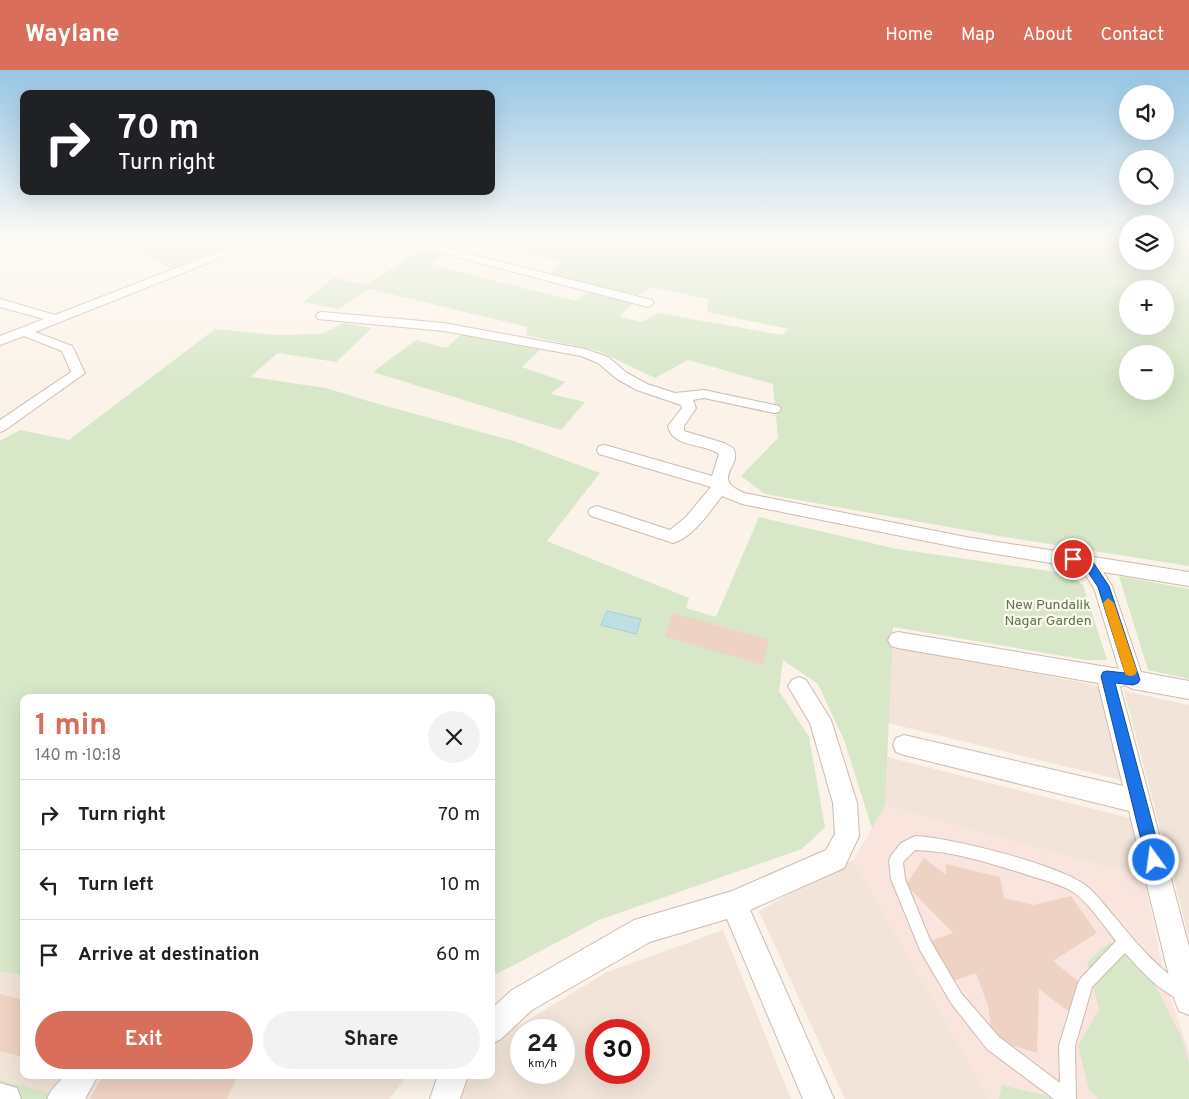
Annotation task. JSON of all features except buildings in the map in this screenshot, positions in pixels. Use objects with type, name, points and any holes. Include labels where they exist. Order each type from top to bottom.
[{"type":"street","points":[[0,341],[141,286]]},
{"type":"street","points":[[582,286],[648,303]]},
{"type":"street","points":[[0,303],[56,320]]},
{"type":"street","points":[[322,316],[444,327],[585,353],[603,360],[622,376],[642,387],[678,397],[687,402],[689,408],[676,426],[676,432],[681,436],[719,446],[727,452],[728,459],[720,474],[722,485],[729,494],[742,498],[966,543],[1189,579]]},
{"type":"street","points":[[0,427],[78,373],[67,349],[25,332]]},
{"type":"street","points":[[678,397],[710,395],[774,409]]},
{"type":"street","points":[[606,450],[722,485]]},
{"type":"street","points":[[596,512],[673,537],[692,521],[722,485]]},
{"type":"street","points":[[1087,562],[1103,586],[1133,680]]},
{"type":"street","points":[[898,640],[1189,690]]},
{"type":"street","points":[[1107,676],[1188,998]]},
{"type":"street","points":[[495,1025],[522,1000],[644,930],[734,904],[834,860],[847,836],[845,803],[820,720],[798,686]]},
{"type":"street","points":[[904,744],[1140,802]]},
{"type":"street","points":[[734,904],[819,1099]]},
{"type":"street","points":[[62,1099],[69,1095],[80,1079]]},
{"type":"street","points":[[445,1099],[452,1079]]},
{"type":"street","points":[[0,1098],[6,1099]]},
{"type":"lane","points":[[1068,1099],[993,1043],[956,998],[925,945],[898,879],[896,861],[904,848],[916,843],[942,846],[1052,874],[1076,886],[1098,908],[1144,965],[1188,998]]},
{"type":"lane","points":[[1068,1099],[1067,1046],[1086,983],[1125,942]]},
{"type":"shaded area","points":[[891,646],[1099,686],[1121,780],[888,723]]},
{"type":"shaded area","points":[[1124,691],[1189,705],[1189,937]]},
{"type":"shaded area","points":[[887,757],[1130,818],[1144,877],[885,806]]},
{"type":"shaded area","points":[[885,806],[1144,877],[1166,984],[1189,1052],[1189,1099],[990,1099],[853,860]]},
{"type":"shaded area","points":[[853,860],[990,1099],[845,1099],[759,911]]},
{"type":"shaded area","points":[[723,930],[791,1099],[446,1099],[436,1079],[495,1079],[495,1041],[510,1031],[510,1084],[575,1084],[575,1019],[530,1019],[605,973]]},
{"type":"shaded area","points":[[0,972],[20,974],[20,1079],[405,1079],[389,1099],[75,1099],[0,1080]]},
{"type":"green space","points":[[323,286],[516,286],[576,301],[588,293],[632,303],[619,317],[642,322],[658,313],[782,335],[789,329],[707,312],[709,299],[652,287],[637,295],[599,286],[1119,286],[1119,335],[1174,335],[1174,286],[1189,286],[1189,566],[993,535],[765,494],[741,476],[778,438],[773,384],[688,360],[655,378],[599,351],[526,335],[528,327],[370,289],[338,309],[303,302]]},
{"type":"green space","name":"New Pundalik Nagar Garden","points":[[344,323],[372,328],[336,362],[278,353],[250,377],[326,388],[514,441],[600,473],[547,541],[689,598],[686,608],[716,617],[759,517],[897,549],[1069,574],[1083,585],[1107,660],[1086,660],[893,627],[885,806],[872,828],[844,740],[818,684],[783,660],[779,691],[809,737],[825,827],[802,849],[599,920],[497,974],[495,974],[495,694],[20,694],[20,974],[0,972],[0,441],[20,430],[69,440],[215,329],[275,335],[321,334]]},
{"type":"green space","points":[[461,335],[540,350],[522,367],[565,382],[551,394],[585,402],[561,430],[373,372],[416,340],[446,348]]},
{"type":"green space","points":[[1119,576],[1189,589],[1189,679],[1148,670]]},
{"type":"green space","points":[[1110,942],[1154,983],[1182,1038],[1189,1063],[1189,1099],[1099,1099],[1089,1090],[1078,1046],[1099,1009],[1087,962]]},
{"type":"green space","points":[[0,1080],[75,1099],[0,1099]]},
{"type":"green space","points":[[1002,1085],[1047,1096],[1053,1099],[999,1099]]},
{"type":"water","points":[[607,611],[641,619],[636,634],[601,625]]},
{"type":"slow traffic","points":[[1108,603],[1130,671]]},
{"type":"route","points":[[1073,559],[1087,562],[1103,586],[1133,680],[1107,676],[1154,860]]}]
